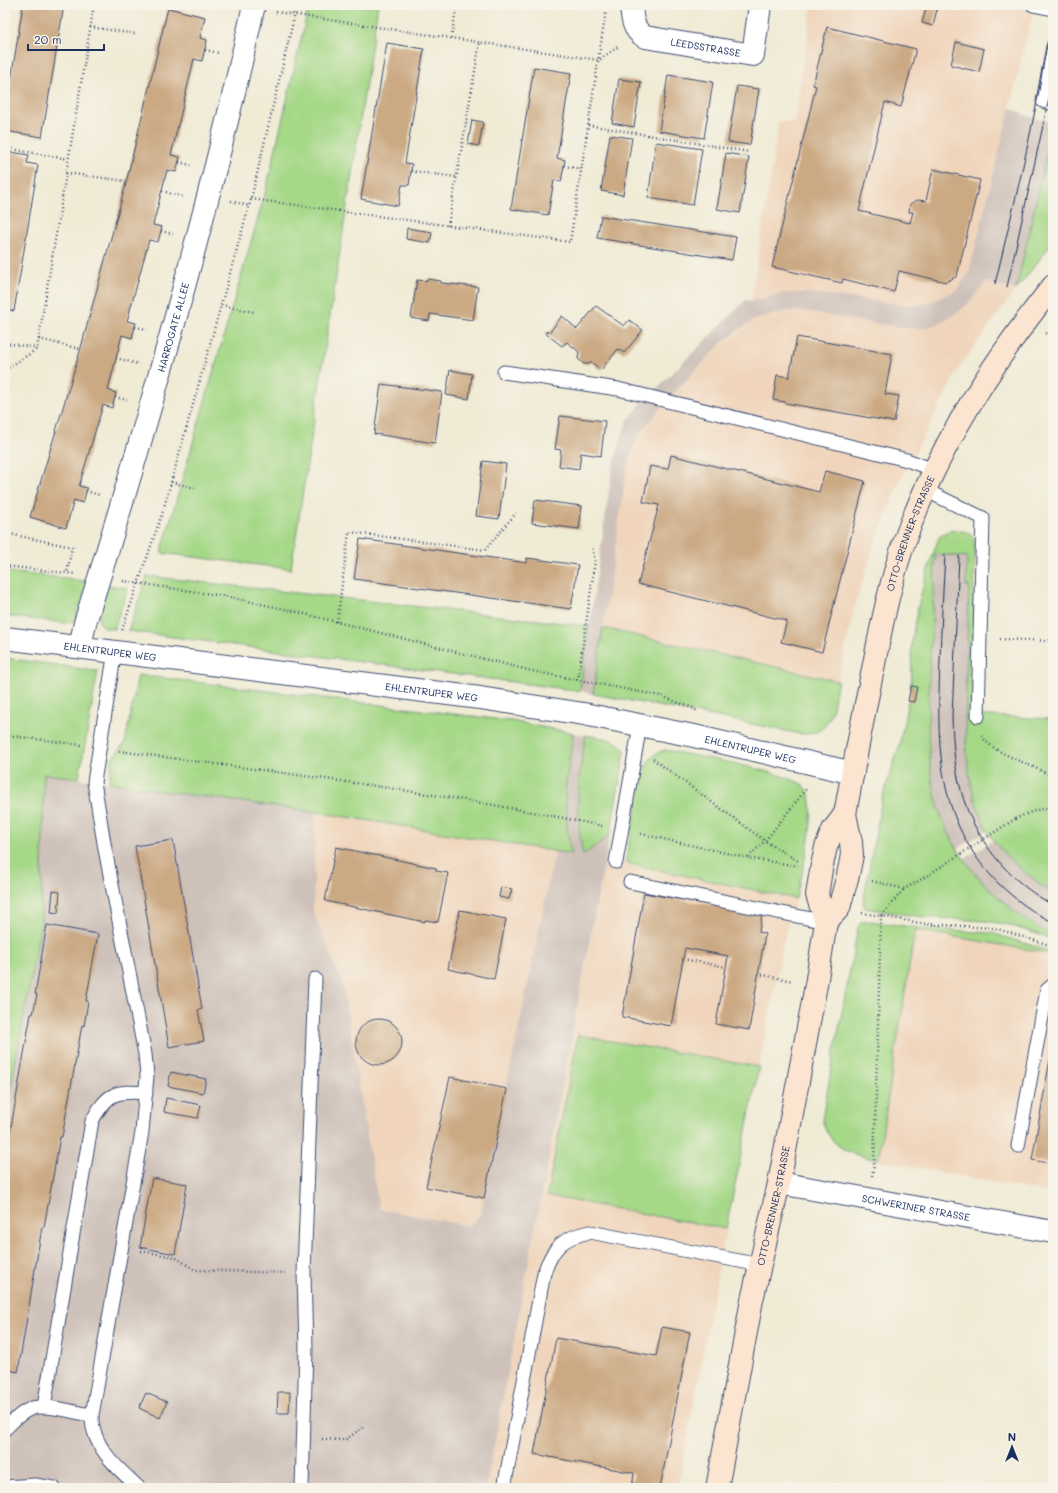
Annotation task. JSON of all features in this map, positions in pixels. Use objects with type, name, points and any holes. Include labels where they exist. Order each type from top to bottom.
[{"type":"street","name":"HARROGATE ALLEE","points":[[80,647],[186,283],[254,5]]},
{"type":"street","points":[[631,5],[633,23],[637,32]]},
{"type":"street","name":"LEEDSSTRASSE","points":[[637,32],[645,37],[662,41],[754,55],[760,5]]},
{"type":"street","name":"OTTO-BRENNER-STRASSE","points":[[718,1488],[760,1265],[779,1183],[816,985],[832,915],[818,895],[821,870],[826,847],[833,830],[845,814],[879,636],[891,584],[906,535],[934,470],[987,375],[1026,319],[1053,286]]},
{"type":"street","name":"EHLENTRUPER WEG","points":[[5,638],[480,698],[640,725],[853,773]]},
{"type":"street","name":"SCHWERINER STRASSE","points":[[779,1183],[1053,1232]]},
{"type":"lane","points":[[1033,5],[1053,9]]},
{"type":"lane","points":[[1053,47],[1043,101],[1053,104]]},
{"type":"lane","points":[[504,372],[618,389],[907,460],[934,470]]},
{"type":"lane","points":[[925,490],[983,518],[978,716]]},
{"type":"lane","points":[[115,651],[94,782],[142,1031],[145,1054],[146,1093],[142,1132],[92,1416],[94,1431],[99,1444],[118,1468],[139,1488]]},
{"type":"lane","points":[[616,862],[640,725]]},
{"type":"lane","points":[[630,882],[832,915]]},
{"type":"lane","points":[[302,1488],[306,1348],[304,1273],[315,979]]},
{"type":"lane","points":[[1018,1146],[1047,990],[1053,985]]},
{"type":"lane","points":[[44,1407],[92,1121],[103,1102],[116,1093],[146,1093]]},
{"type":"lane","points":[[504,1488],[544,1273],[549,1259],[559,1244],[574,1235],[590,1232],[760,1265]]},
{"type":"lane","points":[[5,1429],[18,1416],[30,1409],[44,1407],[92,1416]]},
{"type":"lane","points":[[5,1487],[36,1486],[54,1488]]},
{"type":"path","points":[[5,370],[37,348],[94,5]]},
{"type":"path","points":[[115,651],[137,583],[154,539],[222,305],[251,199],[297,5]]},
{"type":"path","points":[[451,38],[457,5]]},
{"type":"path","points":[[251,199],[570,242],[607,5]]},
{"type":"path","points":[[295,15],[599,60],[637,32]]},
{"type":"path","points":[[90,27],[136,34]]},
{"type":"path","points":[[448,226],[480,42]]},
{"type":"path","points":[[205,50],[221,53]]},
{"type":"path","points":[[588,125],[749,152]]},
{"type":"path","points":[[5,148],[68,159]]},
{"type":"path","points":[[178,162],[194,165]]},
{"type":"path","points":[[564,166],[582,168]]},
{"type":"path","points":[[411,171],[456,177]]},
{"type":"path","points":[[66,173],[126,181]]},
{"type":"path","points":[[162,191],[186,197]]},
{"type":"path","points":[[161,231],[176,234]]},
{"type":"path","points":[[222,305],[254,312]]},
{"type":"path","points":[[135,327],[150,330]]},
{"type":"path","points":[[39,339],[80,348]]},
{"type":"path","points":[[5,344],[37,348]]},
{"type":"path","points":[[1051,520],[1053,394]]},
{"type":"path","points":[[115,397],[129,400]]},
{"type":"path","points":[[171,482],[195,488]]},
{"type":"path","points":[[86,491],[102,496]]},
{"type":"path","points":[[337,622],[350,532],[485,550],[516,513]]},
{"type":"path","points":[[5,533],[72,547],[67,573]]},
{"type":"path","points":[[578,680],[595,561],[592,547]]},
{"type":"path","points":[[5,566],[67,573],[224,596],[337,622],[532,671],[661,696],[695,709],[698,712],[694,736]]},
{"type":"path","points":[[981,639],[1053,641]]},
{"type":"path","points":[[978,716],[979,730],[985,742],[995,749],[1041,769],[1053,777]]},
{"type":"path","points":[[5,735],[472,802],[621,830],[748,858],[802,865],[765,841],[652,759],[640,725]]},
{"type":"path","points":[[748,858],[765,841],[801,793],[812,786]]},
{"type":"path","points":[[866,1198],[874,1165],[881,916],[904,888],[917,882],[1015,819],[1030,811],[1053,808]]},
{"type":"path","points":[[869,880],[904,888]]},
{"type":"path","points":[[832,915],[881,916],[926,924],[994,928],[1053,946]]},
{"type":"path","points":[[683,959],[726,967]]},
{"type":"path","points":[[758,974],[816,985]]},
{"type":"path","points":[[122,1247],[175,1257],[195,1270],[304,1273]]},
{"type":"path","points":[[303,1439],[344,1440],[365,1426]]},
{"type":"shaded area","points":[[812,5],[1035,5],[969,272],[957,290],[933,301],[916,306],[808,293],[786,293],[751,301],[779,121],[794,123]]},
{"type":"shaded area","points":[[1010,107],[1024,115],[1053,122],[1016,290],[986,282],[970,302],[958,312],[937,324],[920,329],[896,327],[809,312],[787,311],[754,320],[722,343],[672,395],[638,435],[627,468],[593,694],[580,691],[612,470],[626,423],[642,403],[746,300],[751,301],[786,293],[808,293],[916,306],[933,301],[957,290],[969,272]]},
{"type":"shaded area","points":[[986,282],[1016,290],[960,366],[897,488],[875,542],[855,605],[838,681],[603,628],[627,468],[638,435],[672,395],[723,343],[754,320],[787,311],[809,312],[896,327],[970,302]]},
{"type":"shaded area","points":[[935,554],[967,556],[966,586],[969,586],[965,715],[967,749],[972,789],[987,830],[957,849],[938,809],[930,766],[929,719]]},
{"type":"shaded area","points":[[573,733],[586,735],[578,781],[577,798],[578,828],[583,855],[610,835],[486,1488],[5,1488],[5,1118],[41,923],[44,774],[316,812],[313,912],[342,981],[379,1209],[469,1226],[480,1215],[555,851],[571,853],[567,826],[565,792]]},
{"type":"shaded area","points":[[316,812],[555,851],[480,1215],[469,1226],[379,1209],[342,981],[313,912]]},
{"type":"shaded area","points":[[994,840],[1019,867],[1053,893],[1053,934],[1023,917],[1003,902],[975,875],[964,859]]},
{"type":"shaded area","points":[[606,860],[796,899],[785,934],[759,1067],[578,1036],[547,1196],[726,1229],[678,1488],[486,1488]]},
{"type":"shaded area","points":[[915,930],[1053,954],[1053,1194],[878,1160]]},
{"type":"green space","points":[[309,5],[378,5],[291,569],[161,553],[266,190]]},
{"type":"green space","points":[[1053,125],[1053,242],[1016,290]]},
{"type":"green space","points":[[949,531],[964,531],[971,535],[975,544],[971,715],[1053,719],[1053,893],[1025,873],[1008,857],[987,830],[979,812],[973,794],[967,757],[965,719],[969,586],[966,586],[967,557],[936,554],[928,728],[934,787],[941,814],[953,841],[970,867],[1007,905],[1029,922],[1053,934],[1053,939],[1009,925],[985,921],[921,917],[865,908],[863,903],[882,798],[899,747],[908,701],[916,687],[911,686],[911,648],[919,602],[939,537]]},
{"type":"green space","points":[[5,572],[66,578],[88,582],[73,622],[65,623],[5,616]]},
{"type":"green space","points":[[147,576],[589,626],[580,691],[128,631]]},
{"type":"green space","points":[[107,585],[128,588],[114,629],[105,628],[99,622],[99,616]]},
{"type":"green space","points":[[603,628],[838,681],[830,718],[819,730],[811,733],[800,734],[593,694]]},
{"type":"green space","points":[[5,658],[98,671],[79,778],[44,774],[41,923],[5,1118]]},
{"type":"green space","points":[[138,675],[511,721],[573,733],[565,792],[567,826],[571,854],[316,812],[161,791],[109,782],[112,758],[125,743]]},
{"type":"green space","points":[[586,735],[603,738],[618,743],[625,751],[610,835],[583,855],[580,839],[578,795]]},
{"type":"green space","points":[[665,750],[762,770],[797,782],[806,788],[810,797],[811,825],[796,899],[625,863],[644,769],[652,757]]},
{"type":"green space","points":[[870,921],[919,928],[992,933],[1053,952],[1053,954],[915,930],[878,1160],[850,1152],[836,1144],[830,1137],[822,1119],[858,927],[861,922]]},
{"type":"green space","points":[[578,1035],[759,1067],[726,1229],[547,1196]]},
{"type":"building","points":[[23,5],[64,5],[42,137],[5,131],[5,118]]},
{"type":"building","points":[[927,5],[938,5],[933,26],[922,23]]},
{"type":"building","points":[[168,8],[205,17],[200,38],[207,40],[202,61],[194,59],[171,155],[180,157],[176,172],[167,170],[153,225],[162,227],[158,242],[149,240],[127,321],[136,323],[132,338],[122,335],[108,390],[116,393],[112,408],[103,405],[79,486],[87,488],[83,503],[74,500],[66,528],[30,517],[80,351],[125,187]]},
{"type":"building","points":[[827,27],[916,49],[901,107],[885,102],[859,211],[910,223],[913,212],[909,212],[910,204],[918,200],[926,201],[933,169],[980,180],[957,276],[946,282],[899,271],[894,292],[843,279],[842,283],[772,267],[816,86],[813,85]]},
{"type":"building","points":[[956,42],[984,49],[979,72],[951,65]]},
{"type":"building","points":[[387,43],[424,49],[405,163],[412,164],[409,185],[402,185],[398,206],[361,199]]},
{"type":"building","points":[[534,67],[571,73],[557,158],[565,160],[561,182],[554,180],[548,215],[511,209]]},
{"type":"building","points":[[668,75],[713,82],[704,138],[659,131]]},
{"type":"building","points":[[619,79],[641,82],[634,127],[612,123]]},
{"type":"building","points":[[737,86],[759,89],[750,145],[728,142]]},
{"type":"building","points":[[472,120],[483,122],[479,146],[468,144]]},
{"type":"building","points":[[610,135],[632,138],[623,195],[601,191]]},
{"type":"building","points":[[656,142],[702,149],[693,205],[648,198]]},
{"type":"building","points":[[10,152],[29,155],[27,163],[38,165],[14,311],[5,309],[5,159],[9,160]]},
{"type":"building","points":[[726,153],[749,157],[740,213],[717,209]]},
{"type":"building","points":[[601,216],[736,237],[732,260],[597,238]]},
{"type":"building","points":[[407,228],[432,232],[430,243],[406,239]]},
{"type":"building","points":[[427,279],[441,281],[441,283],[478,287],[473,320],[430,314],[429,321],[411,318],[417,280],[426,281]]},
{"type":"building","points":[[596,306],[624,326],[629,320],[643,330],[624,353],[618,349],[601,370],[591,362],[589,364],[584,364],[578,359],[579,352],[567,342],[562,346],[545,333],[547,331],[549,333],[562,316],[577,329]]},
{"type":"building","points":[[797,337],[892,354],[885,394],[899,396],[894,422],[773,400],[777,375],[789,377]]},
{"type":"building","points":[[450,370],[472,374],[469,399],[446,395]]},
{"type":"building","points":[[381,384],[442,392],[435,443],[374,434]]},
{"type":"building","points":[[560,416],[605,421],[601,456],[581,453],[579,469],[559,466],[561,450],[555,449]]},
{"type":"building","points":[[671,455],[819,492],[825,471],[865,481],[822,652],[781,642],[787,621],[638,584],[659,505],[643,502],[650,466],[668,469]]},
{"type":"building","points":[[483,461],[506,464],[499,519],[476,516]]},
{"type":"building","points":[[535,500],[582,506],[579,529],[532,523]]},
{"type":"building","points":[[360,539],[527,563],[527,558],[578,565],[571,609],[354,579]]},
{"type":"building","points":[[1051,654],[1053,654],[1053,691],[1050,690]]},
{"type":"building","points":[[911,686],[917,687],[914,702],[908,701]]},
{"type":"building","points":[[173,840],[202,1009],[198,1010],[204,1041],[169,1047],[135,846]]},
{"type":"building","points":[[336,847],[436,868],[436,871],[448,873],[438,922],[425,920],[425,922],[325,901]]},
{"type":"building","points":[[501,887],[512,889],[509,899],[499,897]]},
{"type":"building","points":[[53,891],[60,892],[58,913],[51,912]]},
{"type":"building","points":[[644,893],[762,914],[759,932],[765,934],[749,1030],[716,1024],[728,956],[685,948],[671,1026],[622,1017]]},
{"type":"building","points":[[460,910],[506,919],[494,979],[448,969]]},
{"type":"building","points":[[47,925],[98,934],[86,1001],[88,1001],[84,1026],[82,1025],[62,1137],[60,1137],[44,1227],[42,1227],[18,1372],[5,1369],[5,1161],[31,1014],[33,1014],[37,994],[35,994]]},
{"type":"building","points":[[379,1019],[392,1023],[398,1029],[402,1042],[398,1055],[392,1061],[379,1065],[366,1061],[360,1055],[356,1042],[360,1029],[366,1023]]},
{"type":"building","points":[[1051,1054],[1053,1055],[1053,1164],[1032,1160]]},
{"type":"building","points":[[171,1072],[206,1079],[203,1093],[168,1086]]},
{"type":"building","points":[[450,1077],[507,1089],[484,1198],[426,1187]]},
{"type":"building","points":[[166,1098],[201,1105],[198,1118],[164,1112]]},
{"type":"building","points":[[152,1178],[187,1184],[175,1254],[140,1247]]},
{"type":"building","points":[[662,1327],[690,1332],[660,1488],[632,1488],[634,1473],[534,1454],[556,1338],[656,1356]]},
{"type":"building","points":[[278,1392],[290,1392],[289,1413],[277,1413]]},
{"type":"building","points":[[146,1393],[167,1402],[160,1418],[139,1408]]},
{"type":"tram line","points":[[995,284],[1026,151],[1053,20]]},
{"type":"tram line","points":[[1007,287],[1053,81]]},
{"type":"tram line","points":[[945,555],[940,648],[939,722],[940,751],[944,780],[951,807],[962,834],[978,859],[999,884],[1024,905],[1053,922]]},
{"type":"tram line","points":[[959,556],[952,717],[955,763],[961,790],[974,825],[995,857],[1022,884],[1053,905]]}]
